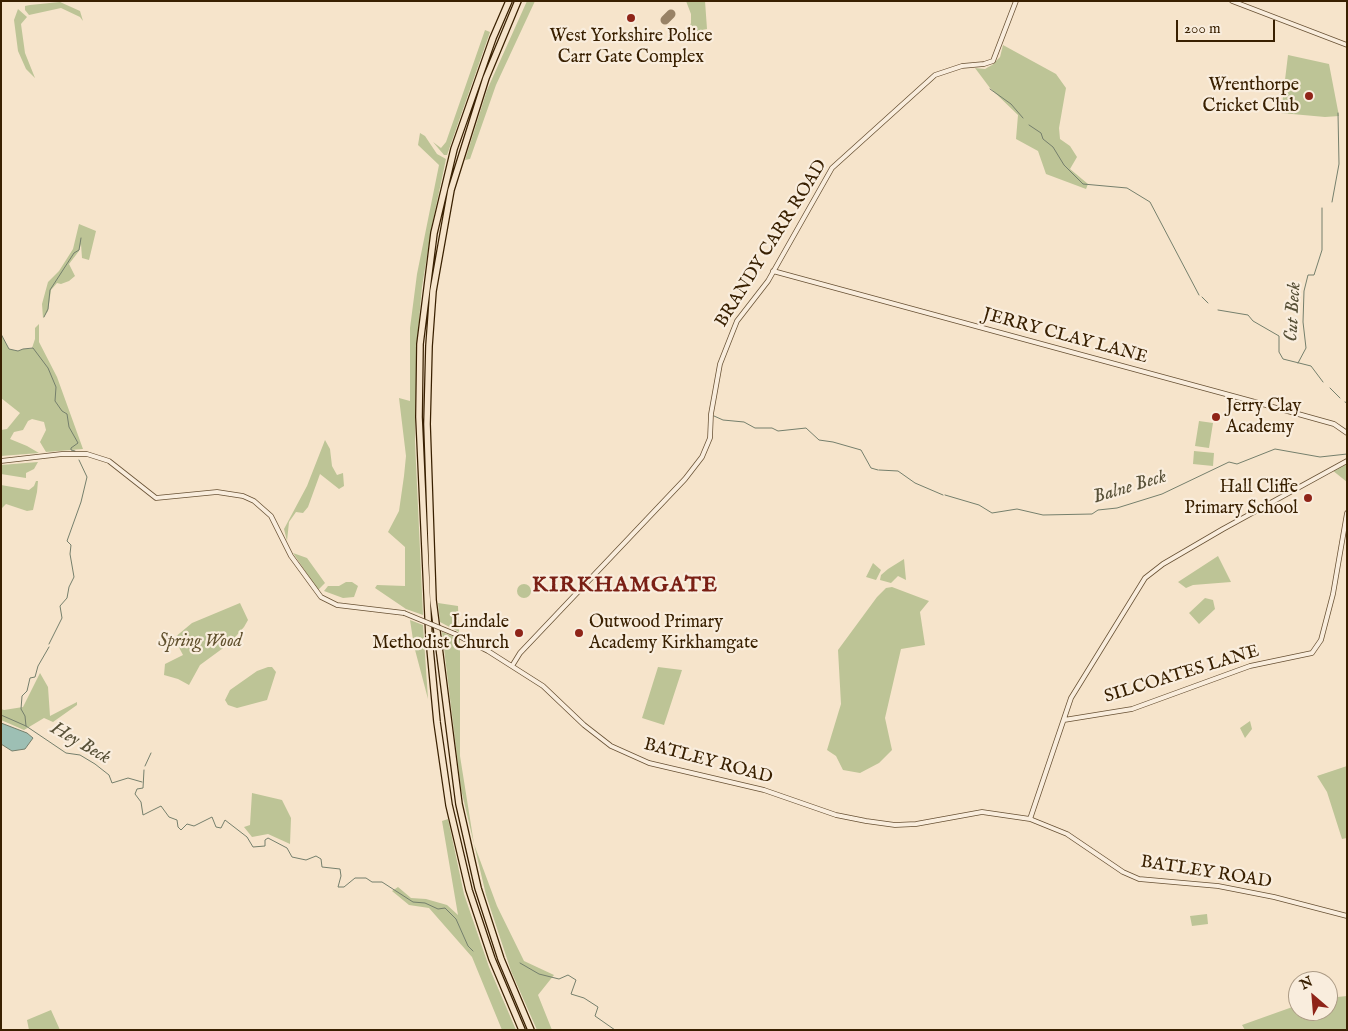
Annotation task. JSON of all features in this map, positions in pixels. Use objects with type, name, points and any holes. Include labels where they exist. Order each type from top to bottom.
[{"type":"highway","points":[[509,1],[493,38],[454,150],[434,233],[420,344],[419,417],[429,638],[437,722],[449,805],[469,890],[492,959],[522,1030]]},
{"type":"highway","points":[[518,1],[486,78],[451,190],[434,291],[429,346],[427,424],[434,600],[459,804],[478,888],[501,959],[531,1030]]},
{"type":"street","name":"BRANDY CARR ROAD","points":[[512,666],[520,653],[685,479],[702,457],[710,438],[711,414],[720,364],[737,321],[773,271],[832,168],[935,75],[962,66],[984,64],[993,61],[1016,1]]},
{"type":"street","points":[[1232,1],[1347,45]]},
{"type":"street","name":"JERRY CLAY LANE","points":[[773,271],[1334,424],[1347,433]]},
{"type":"street","name":"BATLEY ROAD","points":[[1,461],[62,454],[87,454],[109,461],[156,498],[217,492],[243,496],[254,501],[271,516],[291,556],[321,597],[337,606],[404,612],[455,634],[543,686],[598,737],[616,748],[649,763],[764,790],[836,815],[866,821],[895,825],[916,824],[982,812],[1030,819],[1067,834],[1123,872],[1139,879],[1218,886],[1274,897],[1347,916]]},
{"type":"street","points":[[1030,819],[1077,686],[1144,578],[1163,564],[1347,461]]},
{"type":"street","name":"SILCOATES LANE","points":[[1064,720],[1132,709],[1250,666],[1312,653],[1320,640],[1333,594],[1347,513]]},
{"type":"green space","points":[[527,1],[535,1],[496,85],[470,159],[465,160],[487,90]]},
{"type":"green space","points":[[686,1],[705,1],[707,29],[670,36],[688,30],[691,23],[691,14]]},
{"type":"green space","points":[[60,2],[80,11],[83,21],[80,17],[61,8],[29,15],[25,10],[25,6]]},
{"type":"green space","points":[[18,9],[27,17],[21,24],[25,53],[35,78],[26,69],[18,51],[14,20]]},
{"type":"green space","points":[[485,30],[490,32],[447,155],[444,155],[433,142],[441,148],[446,142]]},
{"type":"green space","points":[[1003,45],[1056,74],[1066,88],[1059,128],[1060,139],[1070,146],[1077,157],[1070,169],[1088,184],[1086,189],[1046,174],[1038,151],[1016,139],[1018,115],[990,88],[975,68],[985,69],[992,65],[1000,57]]},
{"type":"green space","name":"Wrenthorpe Cricket Club","points":[[1288,55],[1329,64],[1339,116],[1325,117],[1281,113]]},
{"type":"green space","points":[[420,133],[425,136],[437,154],[446,159],[432,225],[422,287],[417,343],[415,442],[423,615],[406,609],[375,588],[377,585],[405,586],[405,547],[388,532],[399,511],[404,476],[406,456],[399,398],[410,401],[410,328],[417,274],[439,165],[418,145]]},
{"type":"green space","points":[[79,224],[96,231],[89,260],[82,258],[81,244],[79,251],[69,264],[75,276],[69,281],[61,284],[57,283],[51,290],[48,311],[43,318],[42,304],[48,282],[59,271],[73,249]]},
{"type":"green space","points":[[39,324],[39,342],[57,377],[83,449],[46,452],[40,442],[46,430],[44,422],[32,419],[28,421],[23,430],[14,432],[10,439],[39,453],[1,456],[1,430],[7,429],[20,413],[1,398],[1,334],[9,349],[18,351],[29,349],[32,348],[35,339],[35,328]]},
{"type":"green space","points":[[1199,421],[1213,423],[1209,448],[1195,446]]},
{"type":"green space","points":[[325,440],[330,449],[332,466],[337,475],[343,473],[344,486],[339,489],[320,474],[308,507],[303,513],[296,512],[289,522],[287,541],[284,529],[307,486]]},
{"type":"green space","points":[[1194,451],[1214,453],[1213,466],[1193,464]]},
{"type":"green space","points":[[1347,461],[1347,482],[1332,470]]},
{"type":"green space","points":[[38,462],[34,469],[26,473],[26,478],[1,474],[1,465]]},
{"type":"green space","points":[[38,481],[37,492],[33,510],[27,511],[6,504],[1,509],[1,485],[29,490]]},
{"type":"green space","points":[[293,553],[307,558],[325,583],[318,590]]},
{"type":"green space","points":[[1218,556],[1231,582],[1193,585],[1186,588],[1178,582]]},
{"type":"green space","points":[[904,559],[906,580],[898,576],[891,583],[880,580],[881,575]]},
{"type":"green space","points":[[873,563],[881,570],[876,580],[866,577]]},
{"type":"green space","points":[[346,582],[352,582],[358,586],[354,597],[343,598],[324,591],[328,586],[339,586]]},
{"type":"green space","points":[[521,584],[527,584],[531,591],[527,598],[521,598],[517,594],[517,588]]},
{"type":"green space","points":[[892,587],[929,601],[920,612],[925,645],[901,649],[885,718],[892,750],[879,763],[860,773],[843,770],[836,756],[827,750],[841,704],[838,650],[877,597],[886,588]]},
{"type":"green space","points":[[1205,598],[1213,600],[1215,609],[1199,624],[1189,613]]},
{"type":"green space","name":"Spring Wood","points":[[240,603],[248,620],[244,627],[230,643],[200,665],[189,685],[164,675],[165,664],[183,655],[174,638],[192,623]]},
{"type":"green space","points":[[438,603],[458,606],[459,632],[440,622]]},
{"type":"green space","points":[[410,620],[423,625],[428,699],[414,646]]},
{"type":"green space","points":[[442,632],[460,639],[460,756],[474,844],[497,906],[524,961],[554,975],[538,995],[552,1030],[537,1030],[511,971],[486,895],[461,789]]},
{"type":"green space","points":[[272,667],[276,672],[267,700],[237,708],[228,705],[225,700],[230,690],[257,671]]},
{"type":"green space","points":[[658,667],[682,670],[664,725],[642,718]]},
{"type":"green space","points":[[40,673],[48,687],[50,716],[77,702],[77,705],[53,722],[44,718],[24,730],[1,720],[1,709],[23,707]]},
{"type":"green space","points":[[1250,721],[1252,729],[1245,738],[1240,728]]},
{"type":"green space","points":[[1347,766],[1347,838],[1342,839],[1327,792],[1317,776]]},
{"type":"green space","points":[[252,793],[282,800],[291,818],[290,844],[268,834],[252,837],[244,827],[250,825]]},
{"type":"green space","points":[[448,819],[464,894],[489,967],[516,1030],[502,1030],[472,957],[429,908],[409,905],[392,891],[398,887],[411,898],[426,899],[447,905],[458,915],[442,821]]},
{"type":"green space","points":[[1207,914],[1208,924],[1192,926],[1190,916]]},
{"type":"green space","points":[[1347,996],[1347,1030],[1245,1030],[1242,1025],[1288,1009],[1288,1021],[1338,1021],[1338,997]]},
{"type":"green space","points":[[51,1010],[60,1030],[29,1030],[27,1020]]},
{"type":"water","points":[[1,723],[27,733],[33,738],[25,749],[12,751],[1,744]]},
{"type":"waterway","points":[[990,89],[1011,104],[1023,118]]},
{"type":"waterway","name":"Cut Beck","points":[[1332,202],[1339,164],[1338,113]]},
{"type":"waterway","points":[[1029,125],[1041,133],[1043,139],[1053,147],[1064,165],[1083,184],[1127,188],[1150,202],[1199,295]]},
{"type":"waterway","name":"Cut Beck","points":[[1298,363],[1306,348],[1303,322],[1304,291],[1308,275],[1314,275],[1322,250],[1322,208]]},
{"type":"waterway","points":[[44,317],[48,309],[50,290],[74,253],[79,250],[81,238]]},
{"type":"waterway","points":[[1202,297],[1208,303]]},
{"type":"waterway","points":[[1218,310],[1248,315],[1253,321],[1279,336],[1279,352],[1283,359],[1311,366],[1323,382]]},
{"type":"waterway","points":[[1,334],[9,349],[18,351],[33,348],[48,368],[56,387],[55,401],[62,411],[67,414],[69,427],[78,443],[71,448],[71,450],[75,451]]},
{"type":"waterway","points":[[1330,388],[1340,398]]},
{"type":"waterway","name":"Balne Beck","points":[[714,416],[723,420],[744,422],[755,428],[772,428],[778,431],[806,428],[819,440],[861,450],[871,468],[878,470]]},
{"type":"waterway","name":"Balne Beck","points":[[945,495],[979,505],[992,513],[1017,509],[1043,515],[1092,514],[1098,510],[1117,508],[1162,494],[1229,462],[1237,464],[1275,449],[1320,457],[1347,454]]},
{"type":"waterway","points":[[49,644],[62,618],[60,606],[67,598],[69,587],[74,577],[70,554],[71,545],[67,541],[81,502],[87,477],[79,460]]},
{"type":"waterway","name":"Balne Beck","points":[[879,470],[898,471],[915,483],[943,495]]},
{"type":"waterway","points":[[26,726],[25,716],[21,709],[22,696],[27,691],[30,678],[35,677],[38,666],[49,647]]},
{"type":"waterway","name":"Hey Beck","points":[[1,715],[26,726],[66,753],[80,755],[95,764],[109,775],[112,783],[128,778],[142,782]]},
{"type":"waterway","points":[[145,766],[151,753]]},
{"type":"waterway","points":[[144,770],[143,788],[137,789],[135,794],[141,802],[143,815],[161,806],[169,817],[177,820],[178,827],[181,830],[187,824],[194,826],[212,817],[216,827],[221,828],[225,820],[247,837],[253,847],[265,846],[265,840],[268,838],[287,848],[292,857],[306,860],[316,856],[321,859],[322,867],[340,869],[341,876],[338,887],[344,887],[355,878],[366,878],[372,882],[382,882],[413,902],[425,903],[438,909],[445,908],[456,919],[468,946],[473,951]]},
{"type":"waterway","points":[[520,963],[539,974],[559,979],[568,975],[576,980],[571,994],[584,998],[598,1007],[595,1016],[615,1030]]},
{"type":"taxiway","points":[[665,20],[671,14]]},
{"type":"place","name":"West Yorkshire Police Carr Gate Complex","points":[[631,18]]},
{"type":"place","name":"Wrenthorpe Cricket Club","points":[[1309,96]]},
{"type":"place","name":"Jerry Clay Academy","points":[[1216,417]]},
{"type":"place","name":"Hall Cliffe Primary School","points":[[1308,498]]},
{"type":"place","name":"Lindale Methodist Church","points":[[519,633]]},
{"type":"place","name":"Outwood Primary Academy Kirkhamgate","points":[[579,633]]},
{"type":"district","name":"KIRKHAMGATE","points":[[625,586]]}]
